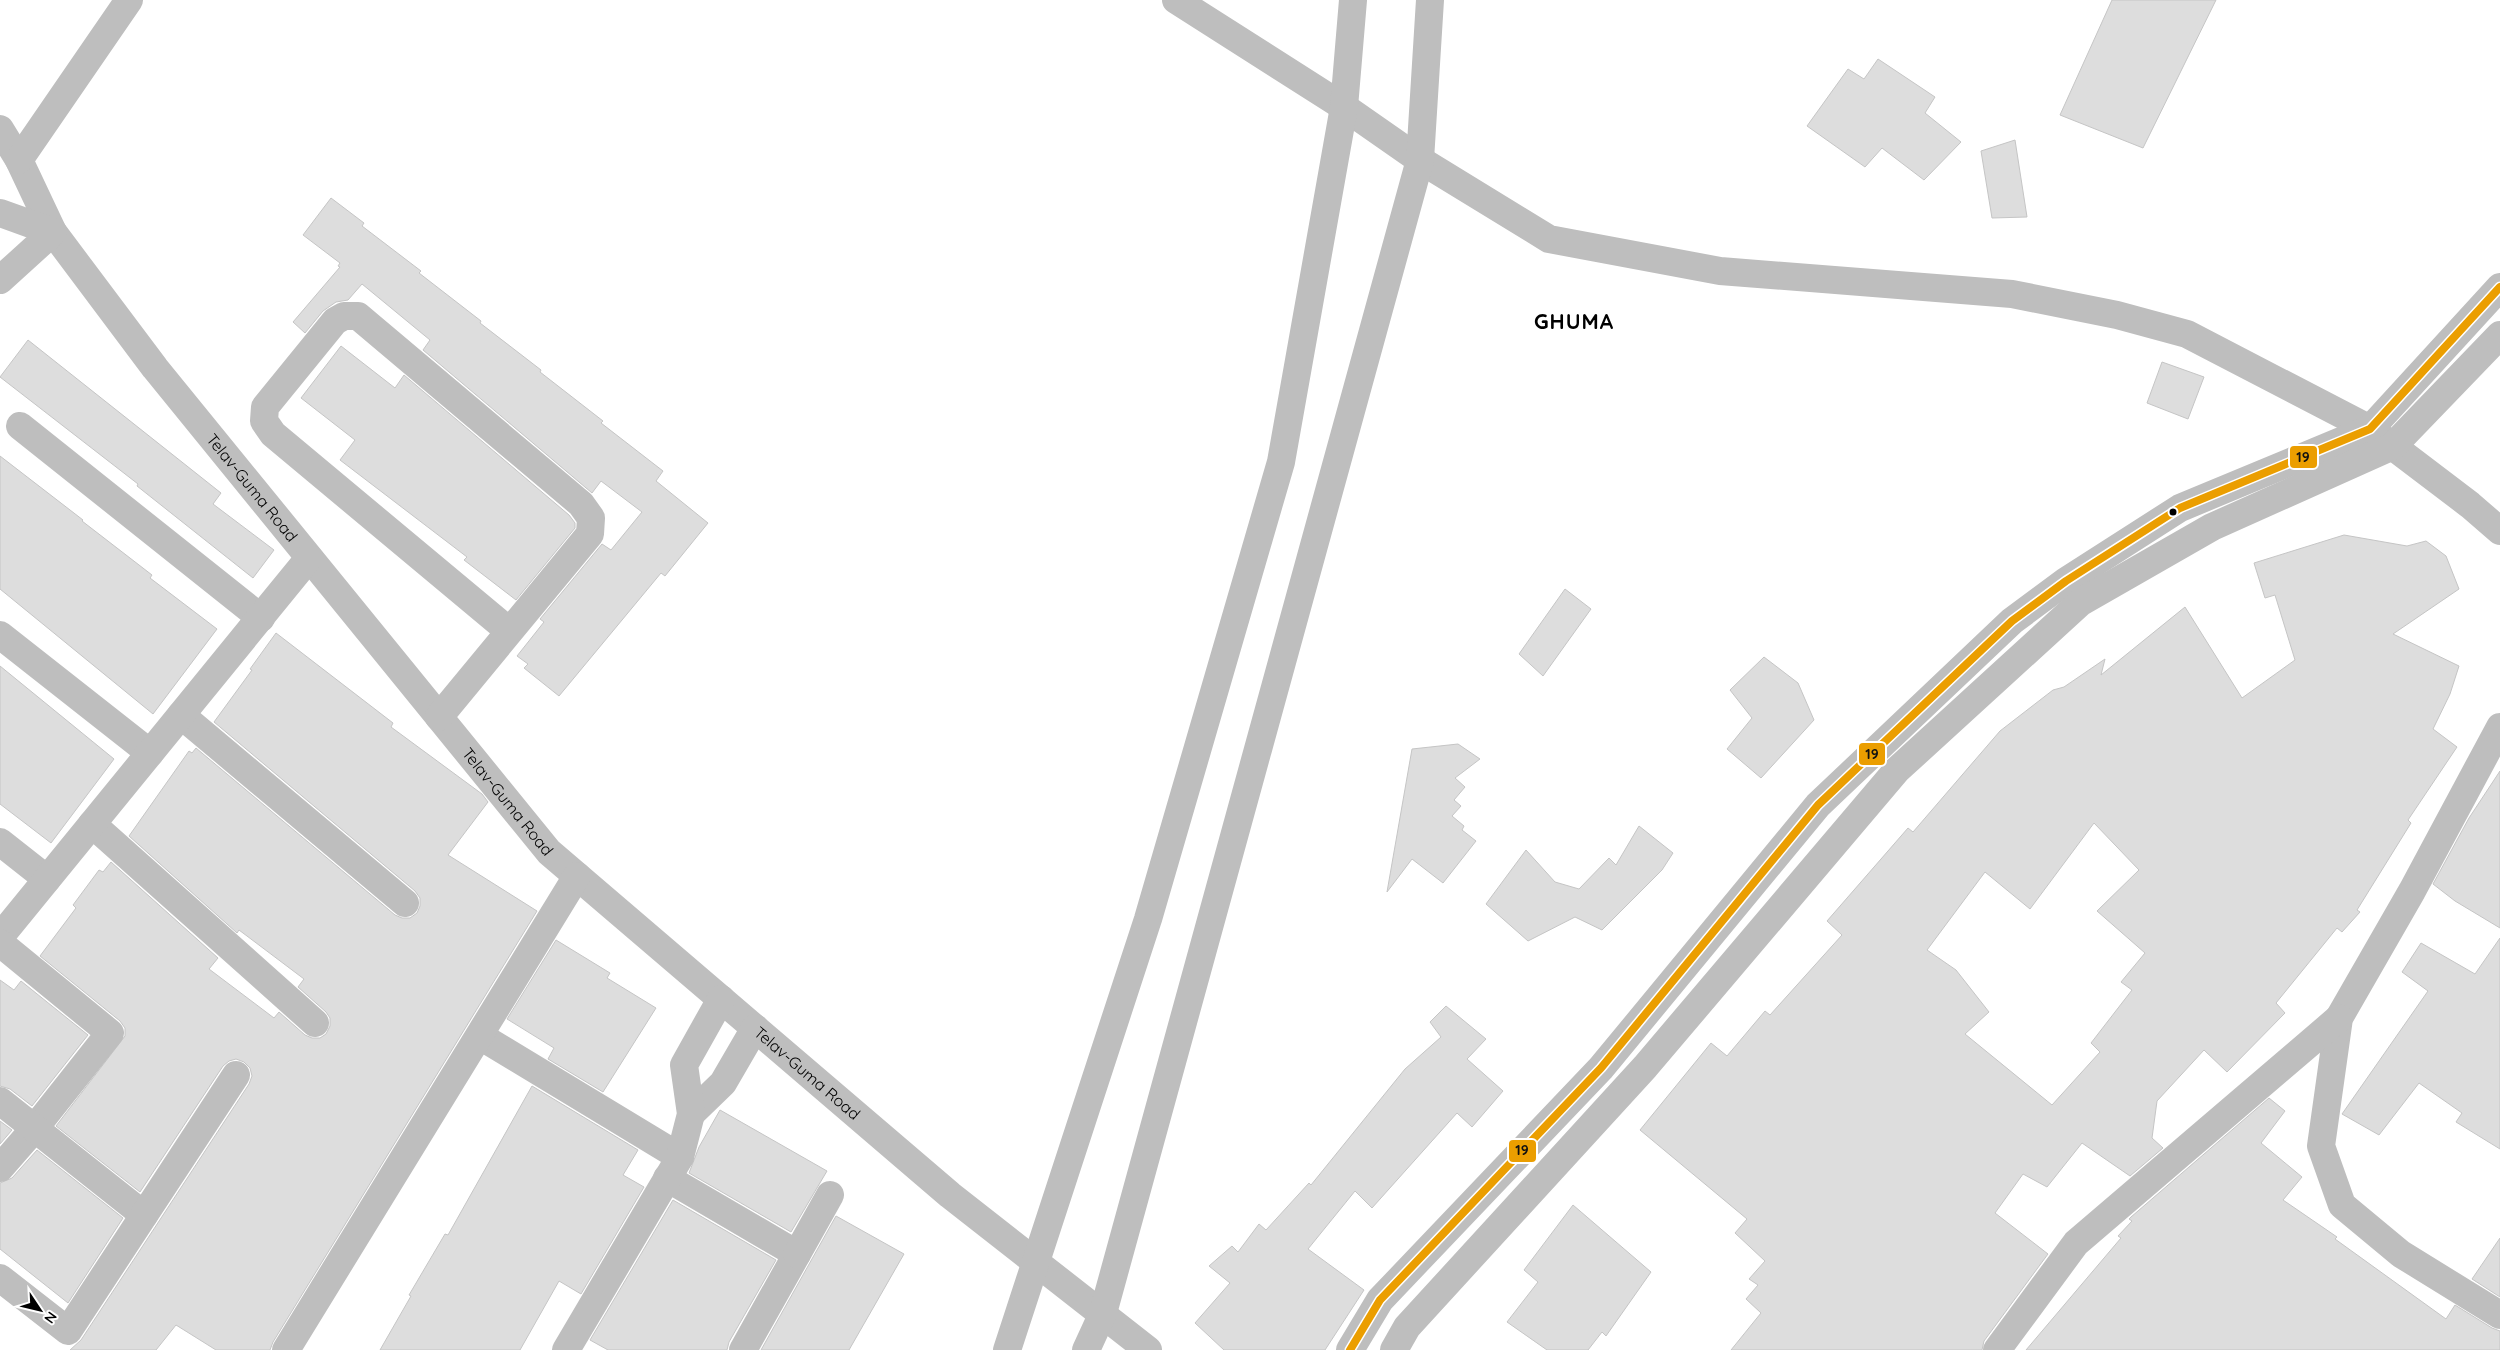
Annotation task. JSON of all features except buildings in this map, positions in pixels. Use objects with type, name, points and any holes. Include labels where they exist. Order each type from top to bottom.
[{"type":"street","points":[[19,160],[129,0]]},
{"type":"street","points":[[1176,0],[1344,107],[1420,160],[1549,239],[1720,271],[2012,294],[2117,315],[2187,334],[2370,429],[2470,505],[2500,531]]},
{"type":"street","points":[[1007,1350],[1148,919],[1282,462],[1344,107],[1353,0]]},
{"type":"street","points":[[1086,1350],[1104,1313],[1420,160],[1430,0]]},
{"type":"street","name":"Telav-Guma Road","points":[[0,129],[19,160],[53,232],[155,368],[549,852],[950,1195],[1104,1313],[1148,1350]]},
{"type":"street","points":[[0,213],[53,232],[0,280]]},
{"type":"street","points":[[1394,1350],[1407,1327],[1645,1067],[1897,770],[2073,592],[2180,508],[2370,429],[2500,287]]},
{"type":"street","points":[[439,717],[590,534],[592,518],[581,504],[358,316],[344,316],[335,321],[265,407],[264,421],[273,434],[509,631]]},
{"type":"street","points":[[1350,1350],[1380,1300],[1601,1068],[1818,805],[2012,621],[2212,526],[2393,446],[2500,335]]},
{"type":"street","points":[[20,426],[261,618]]},
{"type":"street","points":[[0,937],[309,558]]},
{"type":"street","points":[[0,635],[150,753]]},
{"type":"street","points":[[181,715],[405,903]]},
{"type":"street","points":[[1997,1350],[2076,1243],[2339,1018],[2412,891],[2500,727]]},
{"type":"street","points":[[92,824],[315,1023]]},
{"type":"street","points":[[0,842],[47,879]]},
{"type":"street","points":[[286,1350],[577,876]]},
{"type":"street","points":[[0,942],[110,1033],[34,1129],[0,1168]]},
{"type":"street","points":[[566,1350],[674,1168],[691,1114],[684,1065],[721,999]]},
{"type":"street","points":[[2339,1018],[2321,1146],[2342,1205],[2401,1254],[2500,1316]]},
{"type":"street","points":[[691,1114],[724,1083],[755,1028]]},
{"type":"street","points":[[480,1036],[674,1168],[796,1254]]},
{"type":"street","points":[[0,1278],[60,1341],[236,1075]]},
{"type":"street","points":[[0,1101],[144,1215]]},
{"type":"street","points":[[743,1350],[830,1195]]},
{"type":"transit line","name":"19","points":[[1350,1350],[1380,1300],[1601,1068],[1818,805],[2012,621],[2066,581],[2180,508],[2370,429],[2500,287]]},
{"type":"district","name":"GHUMA","points":[[1574,322]]}]
